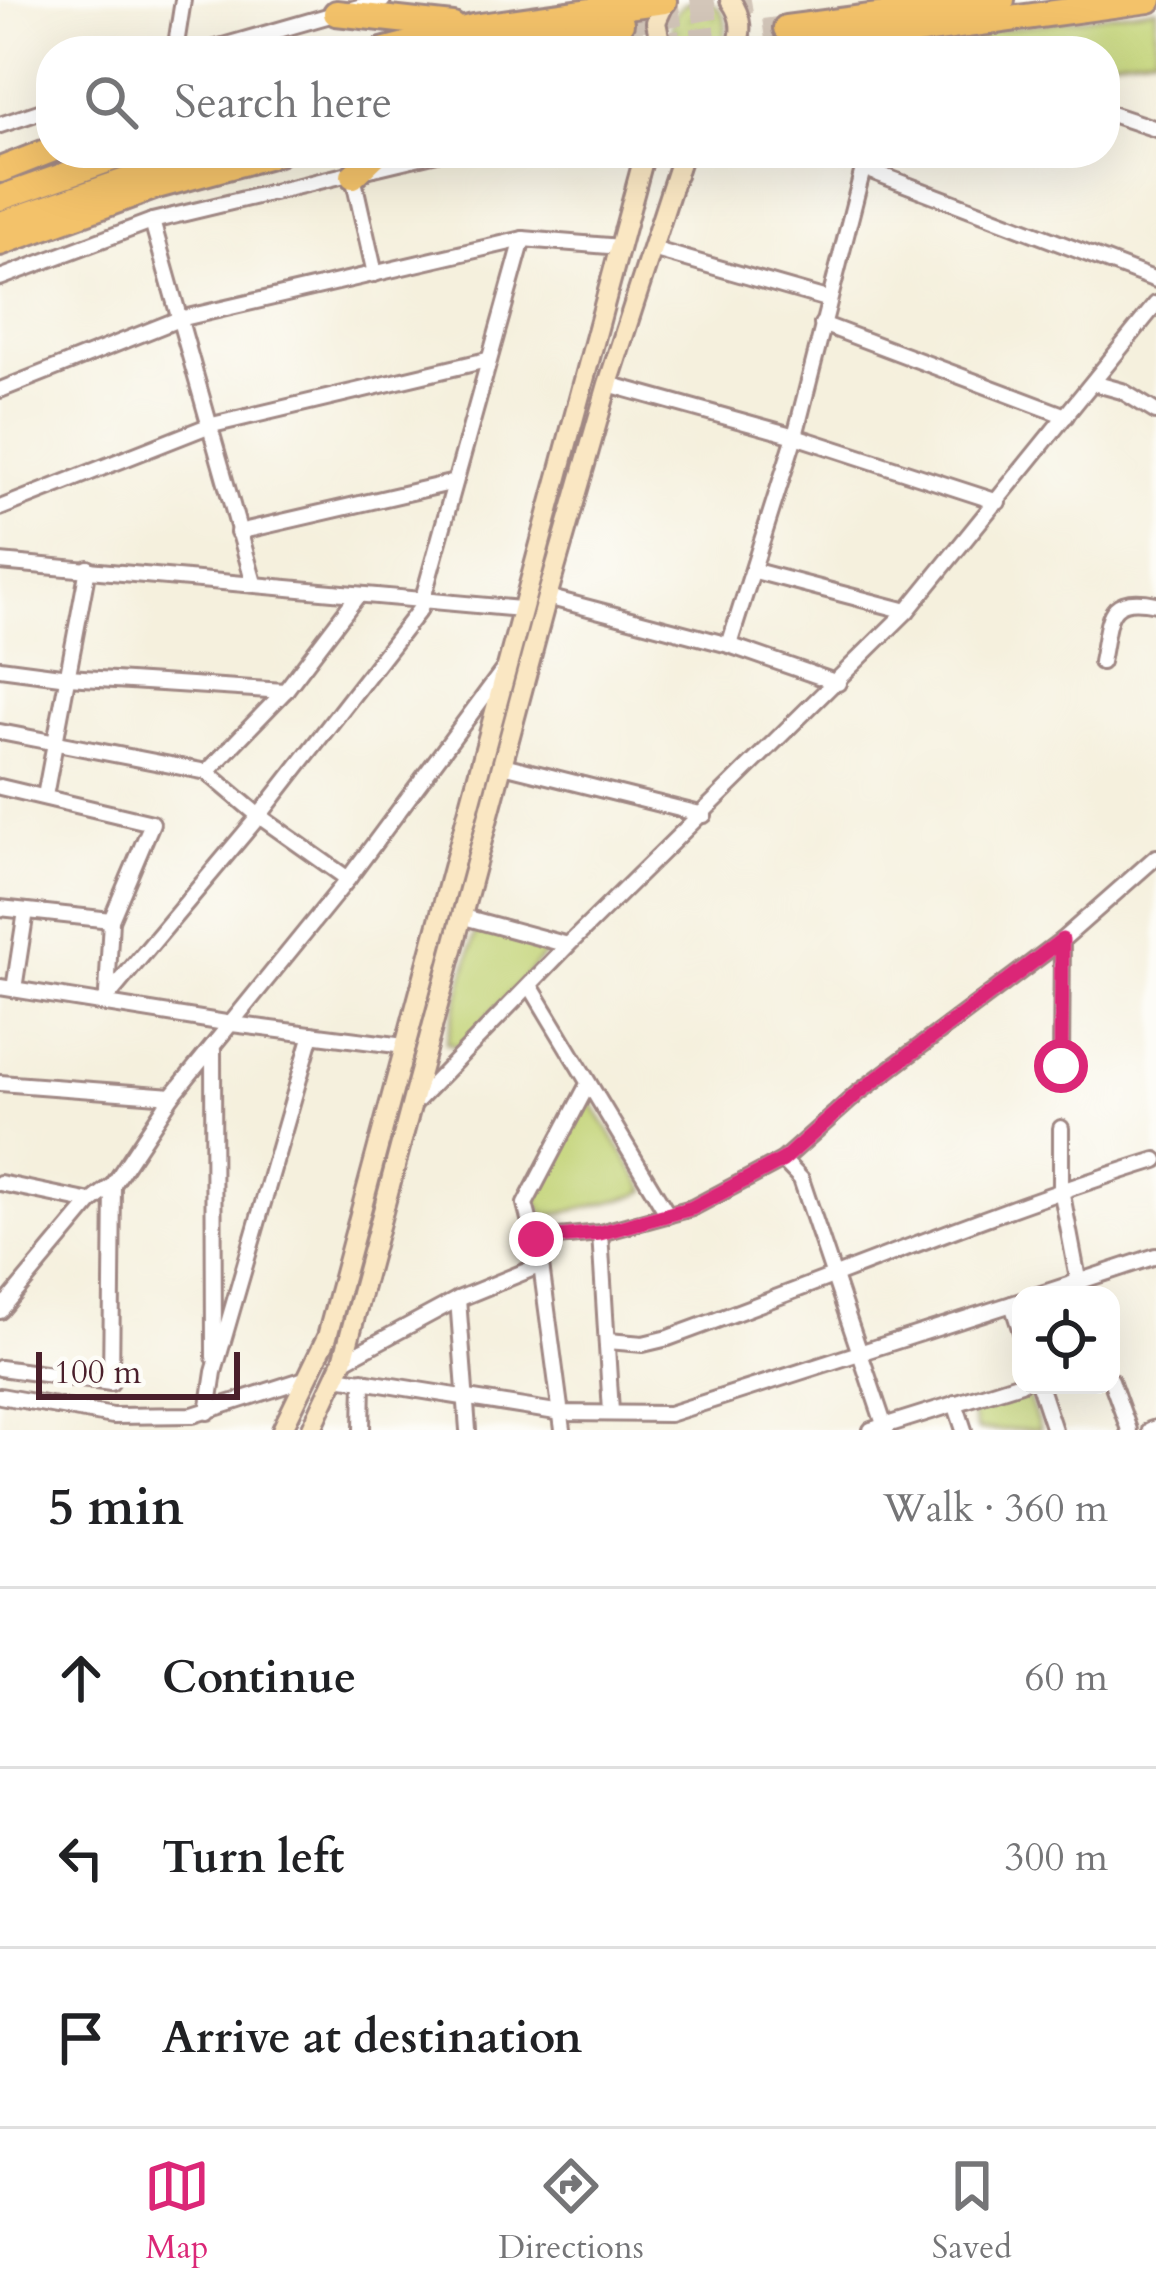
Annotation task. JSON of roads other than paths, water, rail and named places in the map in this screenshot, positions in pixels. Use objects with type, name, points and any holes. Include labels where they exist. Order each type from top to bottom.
[{"type":"highway","points":[[804,36],[1002,0]]},
{"type":"highway","points":[[819,36],[1148,0]]},
{"type":"highway","points":[[490,36],[665,1]]},
{"type":"highway","points":[[336,13],[459,36]]},
{"type":"highway","points":[[502,36],[621,23]]},
{"type":"highway","points":[[0,170],[36,156]]},
{"type":"highway","points":[[0,198],[85,168]]},
{"type":"highway","points":[[0,224],[164,168]]},
{"type":"highway","points":[[0,243],[157,186],[223,168]]},
{"type":"highway","points":[[353,176],[361,168]]},
{"type":"main road","points":[[730,0],[740,17],[740,36]]},
{"type":"main road","points":[[659,36],[656,22],[665,1]]},
{"type":"main road","points":[[282,1430],[327,1336],[642,168]]},
{"type":"main road","points":[[311,1430],[340,1369],[545,606],[608,384],[678,168]]},
{"type":"main road","points":[[524,600],[545,606]]},
{"type":"street","points":[[177,36],[183,0]]},
{"type":"street","points":[[257,36],[383,0]]},
{"type":"street","points":[[0,125],[36,113]]},
{"type":"street","points":[[1120,117],[1156,129]]},
{"type":"street","points":[[0,278],[152,221],[382,168]]},
{"type":"street","points":[[729,646],[795,436],[863,168]]},
{"type":"street","points":[[882,168],[1156,280]]},
{"type":"street","points":[[353,176],[376,274]]},
{"type":"street","points":[[152,221],[254,584]]},
{"type":"street","points":[[105,998],[259,816],[420,609],[523,239]]},
{"type":"street","points":[[0,390],[179,320],[523,239],[621,248]]},
{"type":"street","points":[[652,249],[827,299]]},
{"type":"street","points":[[408,1111],[568,945],[908,610],[1156,304]]},
{"type":"street","points":[[822,324],[1066,416]]},
{"type":"street","points":[[0,508],[208,426],[487,360]]},
{"type":"street","points":[[1093,383],[1122,391],[1156,412]]},
{"type":"street","points":[[608,384],[795,436],[998,502]]},
{"type":"street","points":[[238,532],[455,482]]},
{"type":"street","points":[[0,562],[358,595],[524,600]]},
{"type":"street","points":[[45,796],[88,568]]},
{"type":"street","points":[[754,571],[908,610]]},
{"type":"street","points":[[207,772],[285,691],[358,595]]},
{"type":"street","points":[[1101,662],[1111,617],[1120,602],[1129,598],[1156,604]]},
{"type":"street","points":[[545,606],[729,646],[838,683]]},
{"type":"street","points":[[0,1311],[91,1202],[112,1185],[172,1096],[348,879],[508,664]]},
{"type":"street","points":[[0,668],[285,691]]},
{"type":"street","points":[[0,733],[207,772],[259,816],[348,879]]},
{"type":"street","points":[[503,765],[704,815]]},
{"type":"street","points":[[0,787],[152,823],[111,920],[105,998]]},
{"type":"street","points":[[536,1239],[600,1233],[692,1208],[783,1160],[858,1093],[1062,940],[1156,857]]},
{"type":"street","points":[[0,908],[111,920]]},
{"type":"street","points":[[26,911],[7,988],[105,998],[232,1024],[404,1046]]},
{"type":"street","points":[[464,917],[568,945]]},
{"type":"street","points":[[1061,1066],[1062,940]]},
{"type":"street","points":[[531,987],[668,1214]]},
{"type":"street","points":[[196,1419],[214,1372],[312,1034]]},
{"type":"street","points":[[212,1051],[214,1372]]},
{"type":"street","points":[[0,1083],[172,1096]]},
{"type":"street","points":[[563,1430],[541,1265],[524,1204],[587,1086]]},
{"type":"street","points":[[1060,1128],[1061,1190],[1078,1286]]},
{"type":"street","points":[[783,1160],[802,1179],[861,1351],[880,1428],[1012,1386]]},
{"type":"street","points":[[608,1341],[643,1344],[668,1337],[1061,1190],[1156,1160]]},
{"type":"street","points":[[0,1183],[91,1202]]},
{"type":"street","points":[[0,1368],[111,1383],[112,1185]]},
{"type":"street","points":[[600,1233],[611,1412]]},
{"type":"street","points":[[1087,1286],[1155,1261]]},
{"type":"street","points":[[340,1369],[458,1299],[541,1265]]},
{"type":"street","points":[[458,1299],[468,1430]]},
{"type":"street","points":[[340,1369],[363,1380],[562,1413],[611,1412],[670,1422],[861,1351],[1012,1303]]},
{"type":"street","points":[[0,1396],[113,1423],[196,1419],[308,1378]]},
{"type":"street","points":[[362,1430],[363,1380]]},
{"type":"street","points":[[1042,1394],[1054,1430]]},
{"type":"street","points":[[1116,1394],[1129,1430]]},
{"type":"street","points":[[955,1403],[964,1430]]},
{"type":"tunnel","points":[[621,23],[756,0]]},
{"type":"tunnel","points":[[726,36],[786,28]]}]
